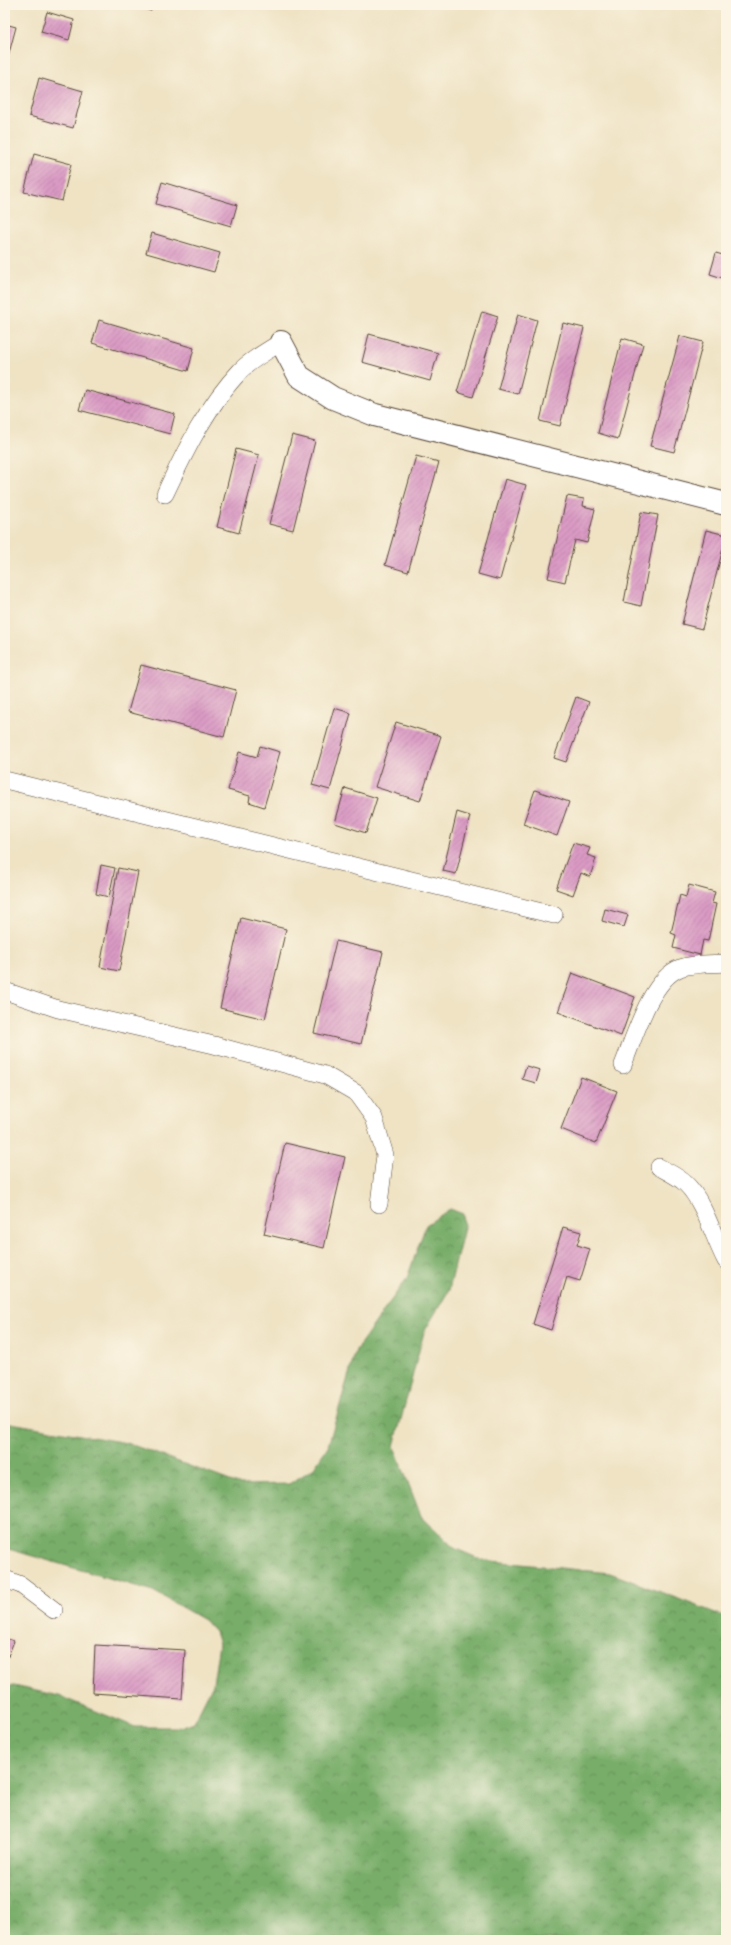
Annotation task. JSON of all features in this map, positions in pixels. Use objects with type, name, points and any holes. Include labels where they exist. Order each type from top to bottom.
[{"type":"street","points":[[281,342],[299,376],[333,398],[375,415],[726,504]]},
{"type":"lane","points":[[165,494],[193,436],[209,411],[242,369],[281,342]]},
{"type":"lane","points":[[5,780],[554,915]]},
{"type":"lane","points":[[623,1065],[648,1003],[660,983],[679,969],[700,964],[726,963]]},
{"type":"lane","points":[[5,991],[58,1009],[214,1045],[325,1075],[356,1093],[374,1118],[385,1155],[379,1204]]},
{"type":"lane","points":[[660,1167],[686,1184],[706,1214],[715,1241],[726,1261]]},
{"type":"lane","points":[[5,1578],[21,1585],[54,1610]]},
{"type":"green space","points":[[450,1209],[463,1214],[464,1228],[449,1290],[424,1332],[394,1446],[421,1516],[454,1548],[482,1560],[610,1573],[726,1617],[726,1940],[5,1940],[5,1687],[14,1686],[59,1696],[135,1727],[180,1727],[194,1722],[213,1684],[219,1644],[215,1632],[204,1620],[153,1591],[5,1548],[5,1422],[127,1443],[241,1485],[289,1484],[313,1469],[328,1446],[356,1350],[407,1278],[426,1225]]},
{"type":"building","points":[[134,5],[153,5],[151,11]]},
{"type":"building","points":[[47,12],[74,20],[69,40],[41,32]]},
{"type":"building","points":[[5,24],[16,27],[8,57],[5,56]]},
{"type":"building","points":[[39,78],[83,91],[73,128],[29,116]]},
{"type":"building","points":[[34,154],[71,164],[62,201],[24,192]]},
{"type":"building","points":[[162,182],[237,205],[231,226],[156,204]]},
{"type":"building","points":[[152,233],[220,253],[214,272],[146,253]]},
{"type":"building","points":[[716,253],[726,256],[726,279],[710,274]]},
{"type":"building","points":[[482,311],[498,316],[473,397],[457,392]]},
{"type":"building","points":[[518,314],[537,320],[518,394],[498,389]]},
{"type":"building","points":[[99,320],[194,348],[188,371],[92,343]]},
{"type":"building","points":[[563,323],[584,328],[560,426],[540,421]]},
{"type":"building","points":[[369,334],[438,353],[430,381],[362,362]]},
{"type":"building","points":[[680,336],[703,342],[674,452],[650,446]]},
{"type":"building","points":[[622,338],[643,344],[618,439],[598,433]]},
{"type":"building","points":[[85,390],[175,414],[170,434],[79,410]]},
{"type":"building","points":[[292,435],[315,441],[293,530],[269,524]]},
{"type":"building","points":[[236,449],[259,455],[239,533],[217,527]]},
{"type":"building","points":[[416,456],[439,462],[408,572],[385,565]]},
{"type":"building","points":[[505,479],[526,485],[500,580],[478,574]]},
{"type":"building","points":[[567,496],[584,499],[583,506],[595,509],[587,543],[575,540],[565,582],[548,578]]},
{"type":"building","points":[[641,512],[658,515],[641,606],[624,602]]},
{"type":"building","points":[[706,530],[726,535],[726,537],[702,629],[682,624]]},
{"type":"building","points":[[141,665],[236,690],[224,737],[128,712]]},
{"type":"building","points":[[576,697],[589,702],[566,762],[554,758]]},
{"type":"building","points":[[334,708],[351,713],[330,790],[312,785]]},
{"type":"building","points":[[396,722],[441,736],[420,801],[375,787]]},
{"type":"building","points":[[260,746],[280,752],[264,807],[249,802],[250,796],[228,790],[239,752],[257,757]]},
{"type":"building","points":[[345,788],[377,798],[366,833],[335,823]]},
{"type":"building","points":[[535,790],[569,802],[557,836],[523,824]]},
{"type":"building","points":[[457,812],[470,816],[456,874],[443,871]]},
{"type":"building","points":[[573,843],[590,848],[587,855],[596,858],[590,877],[581,873],[573,895],[556,889]]},
{"type":"building","points":[[101,865],[115,868],[109,897],[96,894]]},
{"type":"building","points":[[118,868],[138,872],[119,971],[100,967]]},
{"type":"building","points":[[689,885],[715,892],[712,903],[716,904],[708,941],[703,940],[700,955],[673,948],[676,935],[671,933],[680,895],[686,897]]},
{"type":"building","points":[[605,909],[628,915],[624,927],[602,921]]},
{"type":"building","points":[[241,918],[286,929],[265,1019],[220,1008]]},
{"type":"building","points":[[336,941],[383,952],[361,1044],[314,1033]]},
{"type":"building","points":[[572,973],[635,997],[621,1036],[558,1012]]},
{"type":"building","points":[[526,1066],[540,1070],[536,1083],[522,1079]]},
{"type":"building","points":[[581,1077],[617,1091],[596,1143],[561,1129]]},
{"type":"building","points":[[285,1143],[345,1157],[324,1248],[264,1234]]},
{"type":"building","points":[[563,1227],[581,1232],[577,1245],[590,1249],[580,1281],[567,1277],[551,1330],[533,1324]]},
{"type":"building","points":[[5,1638],[14,1641],[5,1664]]},
{"type":"building","points":[[95,1645],[185,1650],[182,1699],[93,1693]]}]
